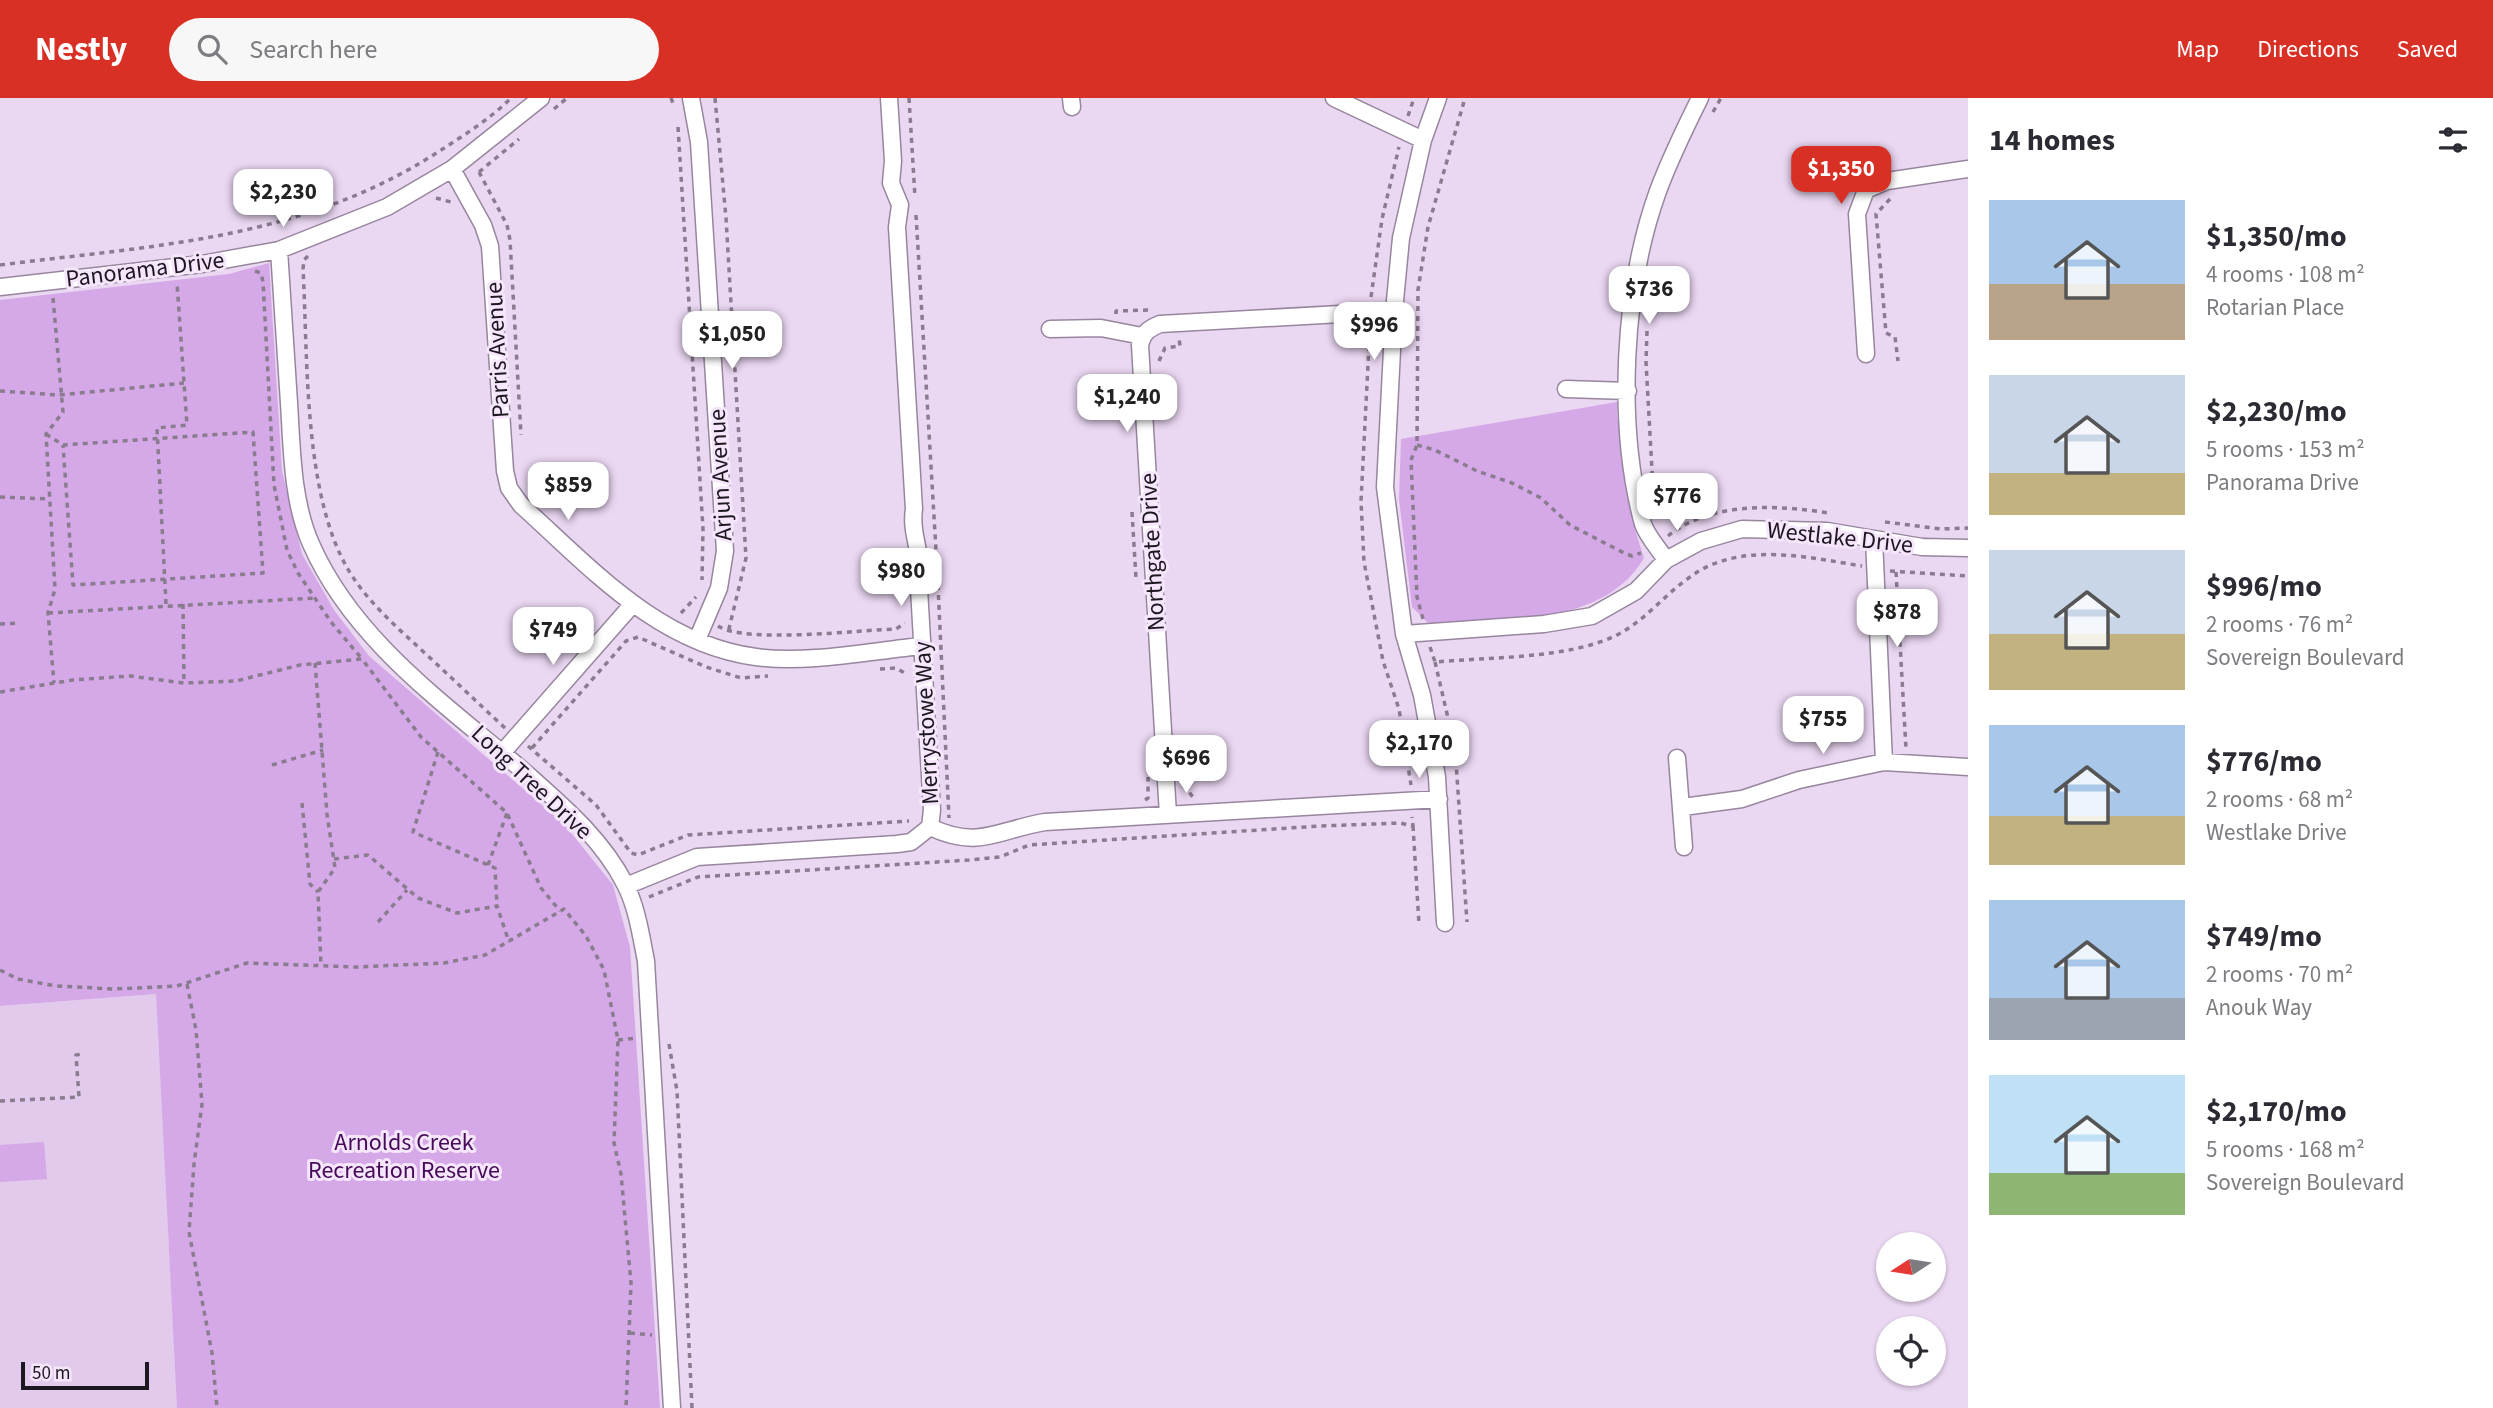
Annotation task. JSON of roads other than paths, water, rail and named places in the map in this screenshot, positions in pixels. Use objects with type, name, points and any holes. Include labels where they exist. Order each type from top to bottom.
[{"type":"street","name":"Panorama Drive","points":[[0,287],[52,289],[279,250],[387,206],[452,169],[541,98]]},
{"type":"street","name":"Arjun Avenue","points":[[691,98],[699,142],[724,551],[719,588],[697,640]]},
{"type":"street","name":"Merrystowe Way","points":[[626,886],[697,857],[911,842],[930,823],[918,572],[921,553],[911,530],[914,509],[897,227],[901,205],[891,183],[893,161],[889,98]]},
{"type":"street","points":[[1334,98],[1423,140]]},
{"type":"street","points":[[1438,98],[1423,140],[1401,238],[1394,311],[1385,487],[1404,634],[1431,740],[1439,799],[1446,923]]},
{"type":"street","points":[[1666,560],[1659,536],[1644,526],[1628,417],[1629,339],[1638,261],[1657,193],[1700,98]]},
{"type":"street","name":"Parris Avenue","points":[[452,169],[482,225],[490,246],[505,471],[509,488],[521,505],[632,605],[667,627],[726,651],[782,659],[922,646]]},
{"type":"street","points":[[1866,354],[1857,214],[1866,190],[1887,181],[1968,169]]},
{"type":"street","name":"Long Tree Drive","points":[[279,250],[294,471],[310,542],[355,619],[386,651],[574,816],[602,848],[626,886],[640,930],[646,961],[672,1408]]},
{"type":"street","points":[[1050,329],[1101,328],[1142,336],[1160,324],[1370,304],[1394,311]]},
{"type":"street","name":"Northgate Drive","points":[[1142,336],[1140,345],[1168,815]]},
{"type":"street","points":[[1566,389],[1628,391]]},
{"type":"street","name":"Westlake Drive","points":[[1404,634],[1544,624],[1592,616],[1636,591],[1666,560],[1701,541],[1742,529],[1782,527],[1922,547],[1968,548]]},
{"type":"street","points":[[1874,539],[1884,762]]},
{"type":"street","points":[[502,753],[632,605]]},
{"type":"street","points":[[1677,758],[1683,807],[1684,847]]},
{"type":"street","points":[[1683,807],[1742,799],[1799,780],[1884,762],[1968,767]]},
{"type":"street","points":[[930,823],[961,839],[984,838],[1045,822],[1439,799]]},
{"type":"park label","name":"Arnolds Creek Recreation Reserve","points":[[404,1156]]}]
